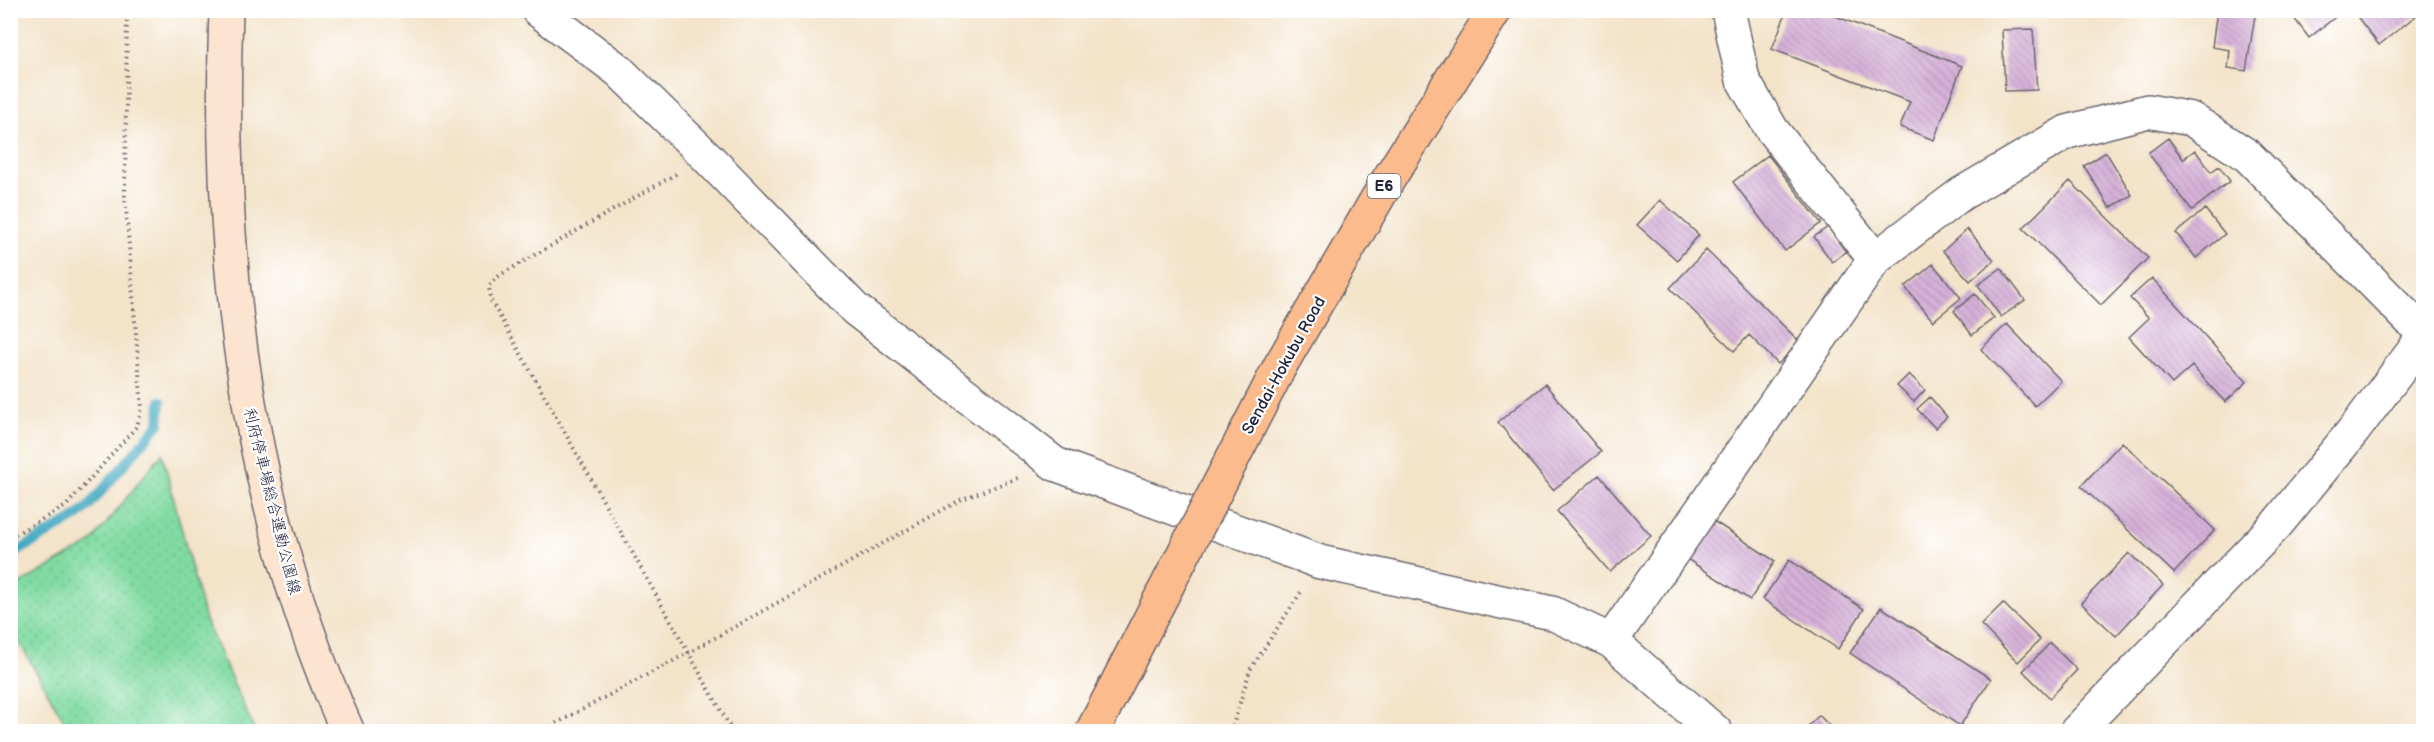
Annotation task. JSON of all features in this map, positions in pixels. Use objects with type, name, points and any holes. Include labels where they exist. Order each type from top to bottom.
[{"type":"highway","name":"Sendai-Hokubu Road","points":[[1092,732],[1280,366],[1388,180],[1495,10]]},
{"type":"main road","name":"利府停車場総合運動公園線","points":[[226,10],[224,66],[227,191],[233,296],[253,434],[285,561],[322,674],[348,732]]},
{"type":"street","points":[[538,10],[618,70],[707,157],[855,309],[1055,464],[1320,562],[1552,613],[1611,641],[1716,732]]},
{"type":"street","points":[[1728,10],[1743,80],[1766,120],[1875,259]]},
{"type":"street","points":[[1611,641],[1875,259],[1961,194],[2067,132],[2148,111],[2192,119],[2248,156],[2424,335],[2354,430],[2276,525],[2076,732]]},
{"type":"path","points":[[10,537],[66,506],[137,426],[142,409],[125,196],[127,10]]},
{"type":"path","points":[[707,157],[500,275],[489,285],[490,299],[733,732]]},
{"type":"path","points":[[540,732],[688,654],[962,499],[1055,464]]},
{"type":"path","points":[[1231,732],[1250,670],[1320,562]]},
{"type":"green space","points":[[162,453],[205,620],[255,731],[70,731],[11,628],[11,589],[91,543]]},
{"type":"building","points":[[1787,10],[1820,10],[1962,66],[1934,140],[1900,127],[1910,102],[1772,49]]},
{"type":"building","points":[[2169,10],[2199,10],[2199,13],[2169,13]]},
{"type":"building","points":[[2217,10],[2256,10],[2246,71],[2228,68],[2230,50],[2212,47]]},
{"type":"building","points":[[2288,10],[2344,10],[2309,38]]},
{"type":"building","points":[[2352,10],[2423,10],[2379,45]]},
{"type":"building","points":[[2033,29],[2037,90],[2005,91],[2002,30]]},
{"type":"building","points":[[2168,138],[2183,159],[2195,150],[2211,172],[2219,166],[2230,181],[2192,210],[2148,153]]},
{"type":"building","points":[[2106,152],[2132,195],[2110,208],[2084,166]]},
{"type":"building","points":[[1768,155],[1821,223],[1785,251],[1733,182]]},
{"type":"building","points":[[2070,181],[2148,258],[2101,305],[2023,228]]},
{"type":"building","points":[[1660,200],[1699,235],[1677,260],[1637,225]]},
{"type":"building","points":[[2205,209],[2225,234],[2196,258],[2176,233]]},
{"type":"building","points":[[1828,227],[1846,252],[1832,262],[1814,237]]},
{"type":"building","points":[[1967,229],[1994,260],[1970,281],[1943,251]]},
{"type":"building","points":[[1706,250],[1800,342],[1778,364],[1749,335],[1734,351],[1670,288]]},
{"type":"building","points":[[1933,264],[1961,298],[1933,321],[1905,287]]},
{"type":"building","points":[[2001,268],[2025,300],[2001,317],[1978,285]]},
{"type":"building","points":[[2152,278],[2247,382],[2225,402],[2192,366],[2172,384],[2129,337],[2149,318],[2130,298]]},
{"type":"building","points":[[1975,294],[1994,318],[1972,335],[1954,311]]},
{"type":"building","points":[[2007,324],[2061,381],[2035,406],[1981,349]]},
{"type":"building","points":[[1909,374],[1925,390],[1914,402],[1897,386]]},
{"type":"building","points":[[1545,384],[1601,452],[1553,490],[1498,422]]},
{"type":"building","points":[[1930,397],[1947,417],[1935,428],[1917,409]]},
{"type":"building","points":[[2122,442],[2215,530],[2174,573],[2081,486]]},
{"type":"building","points":[[1599,475],[1651,536],[1610,572],[1557,511]]},
{"type":"building","points":[[1712,520],[1775,561],[1750,600],[1687,559]]},
{"type":"building","points":[[2129,553],[2163,585],[2116,636],[2081,603]]},
{"type":"building","points":[[1789,560],[1864,609],[1838,649],[1763,599]]},
{"type":"building","points":[[2003,603],[2040,640],[2018,662],[1981,625]]},
{"type":"building","points":[[1881,607],[1991,679],[1960,726],[1850,653]]},
{"type":"building","points":[[2050,643],[2077,670],[2050,698],[2023,671]]},
{"type":"building","points":[[1819,715],[1835,732],[1803,732]]},
{"type":"waterway","points":[[10,556],[76,517],[88,507],[159,424],[161,401]]}]
